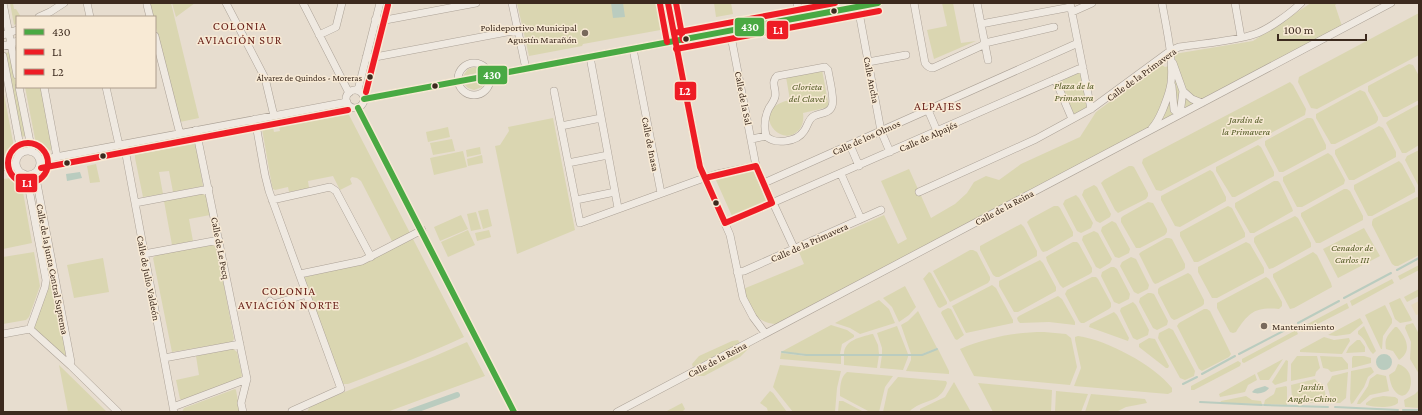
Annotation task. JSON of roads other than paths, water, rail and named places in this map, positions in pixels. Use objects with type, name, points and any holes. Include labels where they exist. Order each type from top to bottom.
[{"type":"street","points":[[3,3],[6,35],[14,43],[16,64]]},
{"type":"street","points":[[48,15],[64,3]]},
{"type":"street","points":[[87,3],[90,16]]},
{"type":"street","points":[[226,3],[265,78],[274,116]]},
{"type":"street","points":[[303,3],[349,93]]},
{"type":"street","points":[[319,35],[336,27],[342,3]]},
{"type":"street","points":[[358,90],[380,3]]},
{"type":"street","points":[[376,20],[380,21],[476,3]]},
{"type":"street","points":[[512,3],[526,68]]},
{"type":"street","points":[[668,3],[700,167],[730,235],[742,298],[746,307],[765,333]]},
{"type":"street","points":[[797,3],[800,18]]},
{"type":"street","points":[[364,99],[878,3]]},
{"type":"street","points":[[914,3],[925,63],[927,66],[933,68],[981,46],[984,43],[1054,27]]},
{"type":"street","points":[[977,3],[988,60]]},
{"type":"street","points":[[981,24],[1092,3]]},
{"type":"street","points":[[1162,3],[1170,51],[1178,80],[1183,91],[1192,100],[1202,103]]},
{"type":"street","points":[[1235,3],[1241,37]]},
{"type":"street","name":"Calle de la Primavera","points":[[919,192],[1036,139],[1091,109],[1170,51],[1179,47],[1257,34],[1289,14],[1301,3]]},
{"type":"street","name":"Calle de la Reina","points":[[617,412],[1391,3]]},
{"type":"street","points":[[147,5],[150,16]]},
{"type":"street","name":"Calle Ancha","points":[[858,7],[881,131],[890,152]]},
{"type":"street","points":[[1071,7],[1091,109]]},
{"type":"street","points":[[6,35],[16,30]]},
{"type":"street","points":[[366,57],[370,58],[518,30]]},
{"type":"street","name":"Calle de la Sal","points":[[730,30],[756,166],[772,203]]},
{"type":"street","points":[[156,40],[180,134]]},
{"type":"street","points":[[3,46],[14,43]]},
{"type":"street","name":"Calle de los Olmos","points":[[764,183],[1078,43]]},
{"type":"street","name":"Calle de Inasa","points":[[633,49],[661,193]]},
{"type":"street","points":[[1170,51],[1174,110],[1180,114],[1183,91]]},
{"type":"street","points":[[868,62],[906,55]]},
{"type":"street","points":[[3,56],[20,154]]},
{"type":"street","points":[[590,57],[618,208]]},
{"type":"street","points":[[474,63],[484,67],[489,75],[486,90],[477,95],[467,93],[463,90],[458,81],[458,76],[464,67],[474,63]]},
{"type":"street","name":"Calle de Alpajés","points":[[726,223],[1083,67]]},
{"type":"street","points":[[818,68],[825,68],[828,70],[833,100],[832,108],[829,111],[814,116],[809,120],[804,131],[796,138],[775,142],[766,136],[764,130],[767,112],[775,97],[773,83],[774,79],[777,76],[818,68]]},
{"type":"street","points":[[1055,79],[1072,119]]},
{"type":"street","points":[[1149,131],[1155,125],[1162,112],[1171,82]]},
{"type":"street","points":[[19,88],[32,152]]},
{"type":"street","points":[[44,88],[57,157]]},
{"type":"street","name":"Calle de Julio Valdeón","points":[[106,88],[135,203],[174,410]]},
{"type":"street","points":[[358,90],[349,93],[346,97],[347,102],[350,106],[358,108],[422,230],[514,412]]},
{"type":"street","points":[[358,90],[362,93],[364,99],[358,108]]},
{"type":"street","points":[[554,91],[580,223],[704,178],[756,166]]},
{"type":"street","points":[[40,160],[347,102]]},
{"type":"street","points":[[928,110],[938,131]]},
{"type":"street","points":[[561,126],[601,118]]},
{"type":"street","points":[[255,119],[265,175],[272,200],[341,389],[292,411]]},
{"type":"street","name":"Calle de Le Pecq","points":[[196,130],[247,379],[241,403],[243,412]]},
{"type":"street","points":[[752,139],[766,136]]},
{"type":"street","points":[[850,145],[859,166]]},
{"type":"street","points":[[25,151],[32,152],[36,153],[40,160],[39,168],[35,173],[30,175],[24,174],[19,171],[16,164],[17,159],[20,154],[25,151]]},
{"type":"street","points":[[568,163],[608,155]]},
{"type":"street","points":[[3,167],[16,164]]},
{"type":"street","name":"Calle de la Junta Central Suprema","points":[[35,173],[71,362],[69,364]]},
{"type":"street","name":"Calle de la Junta Central Suprema","points":[[24,174],[28,184],[46,280],[45,288],[30,329]]},
{"type":"street","points":[[841,174],[861,219]]},
{"type":"street","points":[[272,200],[330,188],[336,191],[371,257]]},
{"type":"street","points":[[135,203],[209,189]]},
{"type":"street","points":[[576,200],[615,192]]},
{"type":"street","points":[[772,203],[794,248]]},
{"type":"street","name":"Calle de la Primavera","points":[[737,272],[744,271],[881,210]]},
{"type":"street","points":[[300,274],[362,261],[422,230]]},
{"type":"street","points":[[144,254],[219,240]]},
{"type":"street","points":[[270,301],[273,304],[307,294]]},
{"type":"street","points":[[3,334],[30,329],[69,364],[118,412]]},
{"type":"street","points":[[164,358],[240,344]]},
{"type":"street","points":[[174,410],[247,379]]},
{"type":"waterway","points":[[1397,270],[1419,258]]},
{"type":"waterway","points":[[1344,298],[1391,273]]},
{"type":"waterway","points":[[1298,323],[1339,301]]},
{"type":"waterway","points":[[1239,354],[1293,326]]},
{"type":"waterway","points":[[782,352],[806,355],[922,355],[937,349]]},
{"type":"waterway","points":[[1202,374],[1235,356]]},
{"type":"waterway","points":[[1183,384],[1197,377]]},
{"type":"waterway","points":[[410,412],[457,395]]},
{"type":"waterway","points":[[1200,402],[1262,405]]},
{"type":"waterway","points":[[1264,405],[1328,407]]},
{"type":"waterway","points":[[1335,407],[1398,410]]},
{"type":"waterway","points":[[1403,410],[1419,410]]},
{"type":"place","name":"Polideportivo Municipal Agustín Marañón","points":[[585,33]]},
{"type":"place","name":"Álvarez de Quindos - Moreras","points":[[370,77]]},
{"type":"place","name":"Mantenimiento","points":[[1264,326]]},
{"type":"district","name":"COLONIA AVIACIÓN SUR","points":[[240,33]]},
{"type":"district","name":"ALPAJES","points":[[938,106]]},
{"type":"district","name":"COLONIA AVIACIÓN NORTE","points":[[289,298]]},
{"type":"park label","name":"Plaza de la Primavera","points":[[1074,90]]},
{"type":"park label","name":"Glorieta del Clavel","points":[[807,92]]},
{"type":"park label","name":"Jardín de la Primavera","points":[[1246,124]]},
{"type":"park label","name":"Cenador de Carlos III","points":[[1352,252]]},
{"type":"park label","name":"Jardín Anglo-Chino","points":[[1312,392]]}]
